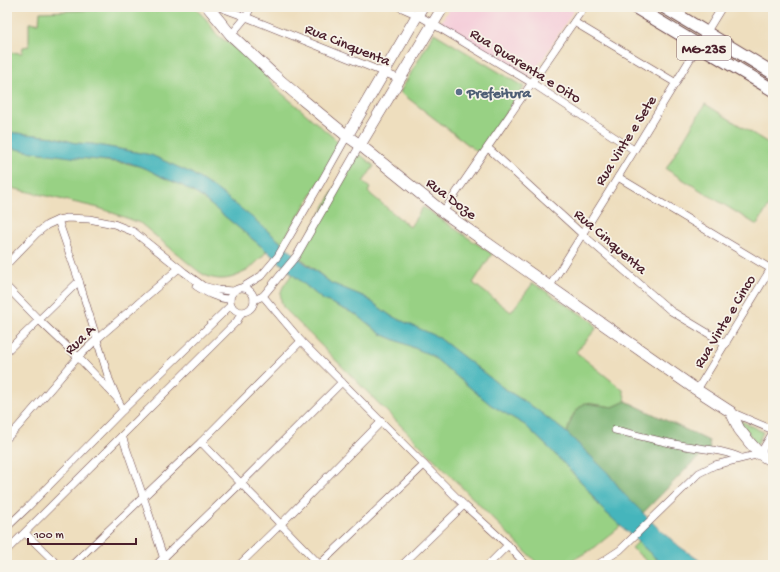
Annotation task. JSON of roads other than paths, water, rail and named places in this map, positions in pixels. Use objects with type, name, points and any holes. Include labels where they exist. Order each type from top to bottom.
[{"type":"main road","name":"MG-235","points":[[635,7],[773,90]]},
{"type":"main road","name":"MG-235","points":[[664,7],[773,73]]},
{"type":"street","name":"Rua Doze","points":[[208,7],[231,35],[303,100],[443,212],[697,390],[731,412]]},
{"type":"street","name":"Rua Cinquenta","points":[[219,7],[400,79]]},
{"type":"street","points":[[231,35],[246,17],[251,7]]},
{"type":"street","name":"Rua Quarenta e Oito","points":[[400,7],[420,11],[433,24],[532,83],[634,150]]},
{"type":"street","points":[[254,300],[263,296],[297,255],[368,130],[443,7]]},
{"type":"street","points":[[443,212],[584,7]]},
{"type":"street","name":"Rua Vinte e Sete","points":[[550,286],[618,178],[722,7]]},
{"type":"street","points":[[178,269],[204,286],[218,290],[234,290],[243,287],[260,276],[278,256],[420,11]]},
{"type":"street","points":[[574,22],[676,83]]},
{"type":"street","name":"Rua Cinquenta","points":[[488,148],[582,234],[671,311],[726,344]]},
{"type":"street","points":[[618,178],[772,267]]},
{"type":"street","points":[[7,264],[36,234],[47,225],[67,218],[89,219],[114,224],[134,232],[170,261],[193,285],[218,298],[231,302]]},
{"type":"street","points":[[58,220],[79,281],[109,379],[123,410]]},
{"type":"street","name":"Rua Vinte e Cinco","points":[[697,390],[772,267]]},
{"type":"street","name":"Rua A","points":[[7,438],[78,357],[178,269]]},
{"type":"street","points":[[7,351],[79,281]]},
{"type":"street","points":[[7,287],[117,398]]},
{"type":"street","points":[[234,290],[230,296],[231,302],[236,310],[242,312],[249,310],[252,307],[254,300],[253,293],[247,288],[243,287]]},
{"type":"street","points":[[263,296],[301,341],[464,505],[508,545],[526,565]]},
{"type":"street","points":[[7,527],[231,302]]},
{"type":"street","points":[[7,550],[237,321],[242,312]]},
{"type":"street","points":[[72,565],[201,442],[301,341]]},
{"type":"street","points":[[156,565],[165,562],[241,483],[342,382]]},
{"type":"street","points":[[597,565],[620,550],[699,473],[715,465],[760,454],[773,431],[731,412]]},
{"type":"street","points":[[731,412],[743,434],[750,443],[760,454],[773,462]]},
{"type":"street","points":[[239,565],[282,524],[382,422]]},
{"type":"street","points":[[615,430],[670,444],[707,449],[741,458]]},
{"type":"street","points":[[122,436],[165,562]]},
{"type":"street","points":[[201,442],[320,565],[424,465]]},
{"type":"street","points":[[402,565],[464,505]]},
{"type":"street","points":[[25,533],[58,565]]},
{"type":"street","points":[[488,565],[508,545]]},
{"type":"water","points":[[7,132],[54,137],[76,143],[92,144],[151,155],[191,173],[220,192],[301,260],[331,283],[365,297],[391,316],[438,337],[502,387],[536,409],[567,433],[608,473],[624,494],[658,528],[680,547],[706,565],[663,565],[601,508],[586,487],[525,425],[491,405],[431,355],[381,334],[357,315],[322,299],[200,196],[181,185],[147,169],[130,163],[78,158],[7,147]]},
{"type":"place","name":"Prefeitura","points":[[459,92]]}]
